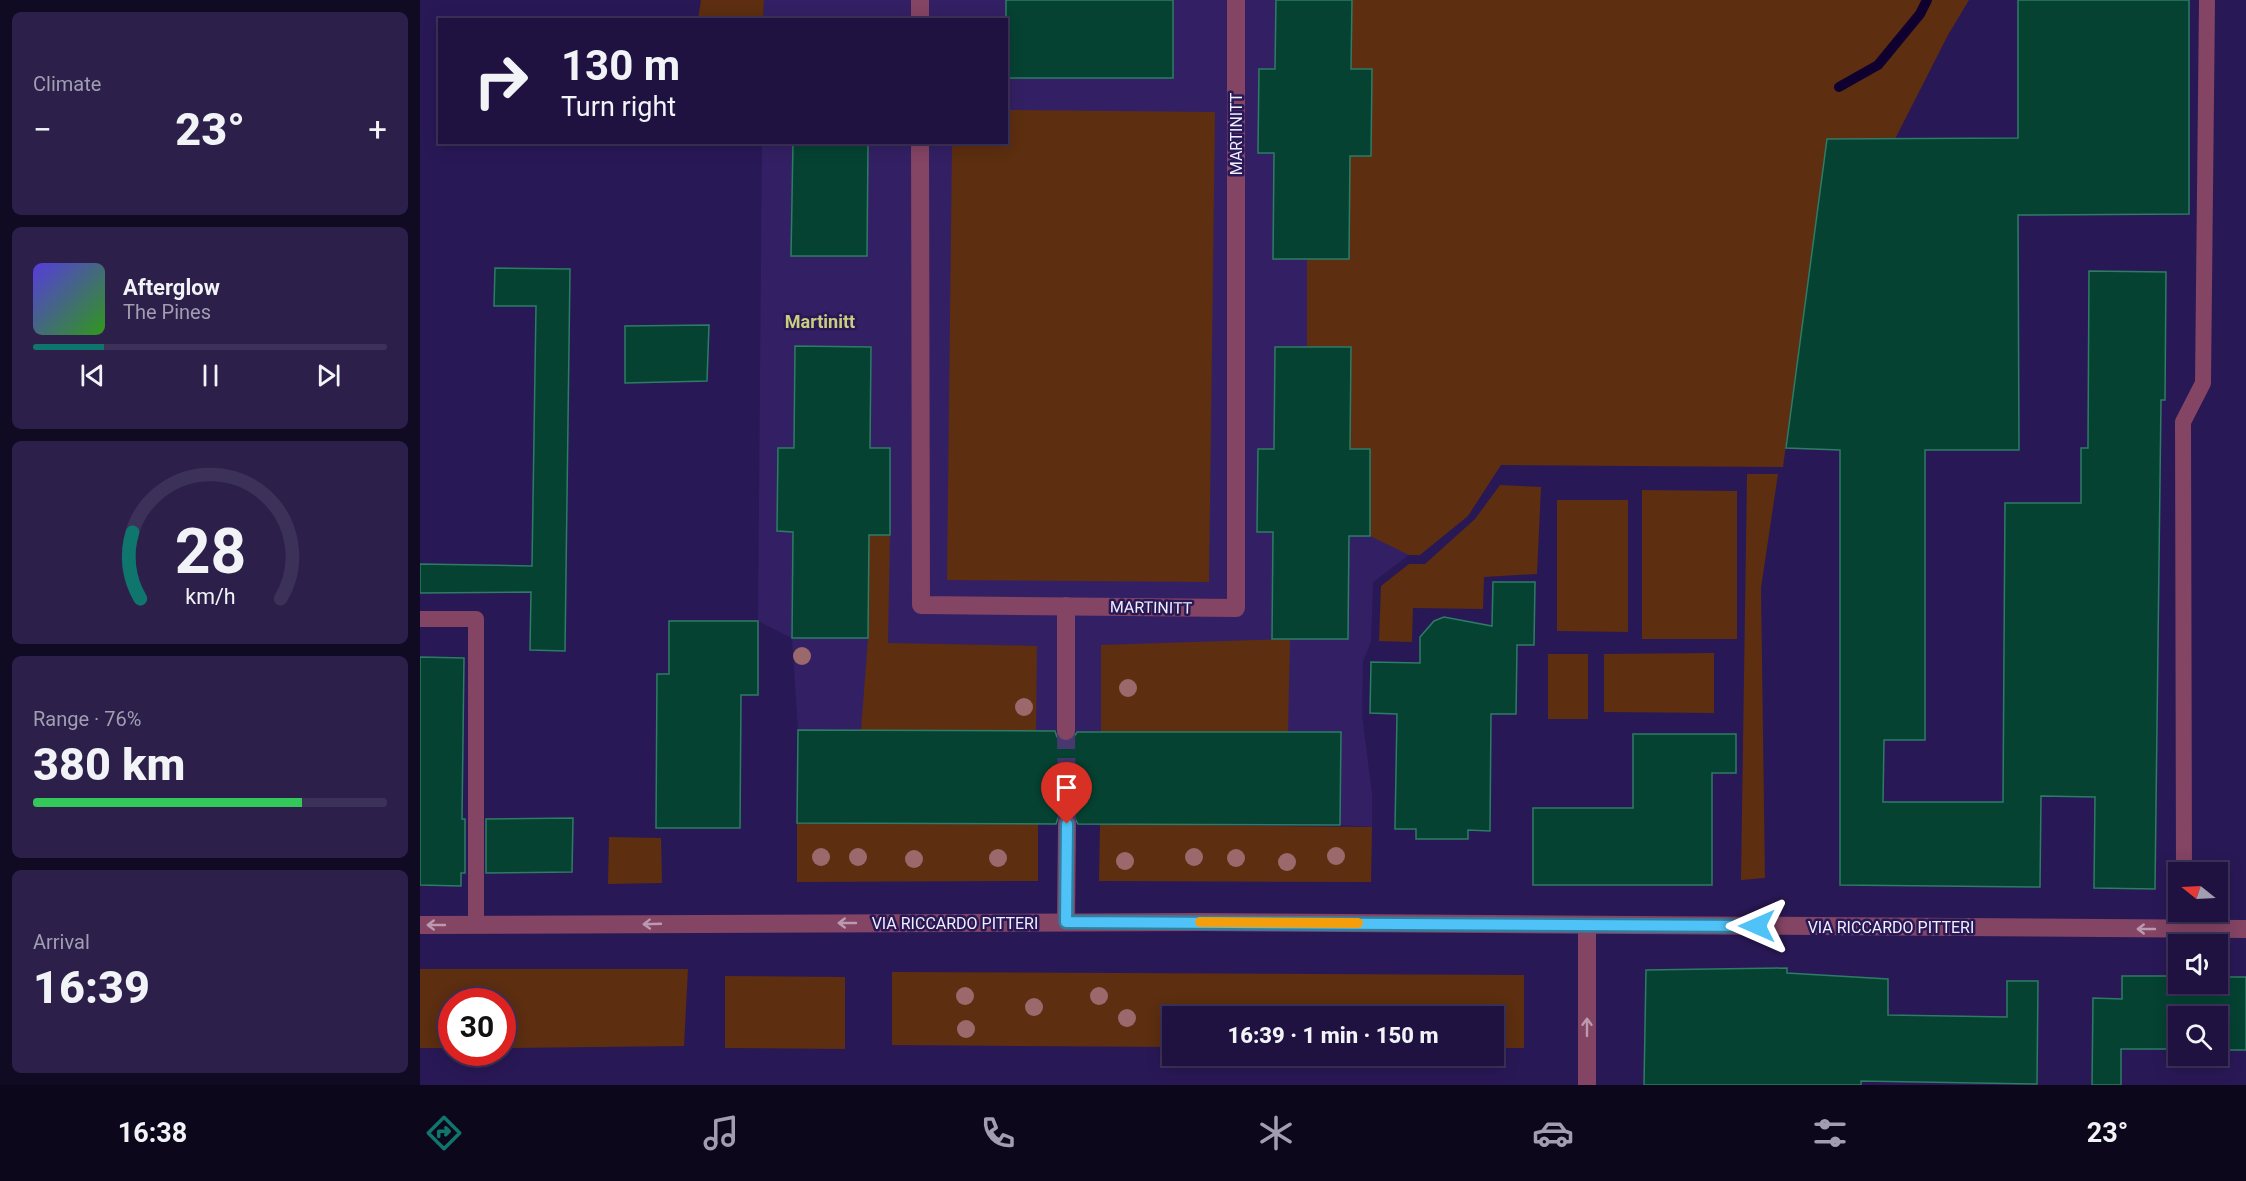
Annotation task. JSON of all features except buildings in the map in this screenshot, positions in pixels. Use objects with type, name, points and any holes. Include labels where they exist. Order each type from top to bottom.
[{"type":"street","points":[[920,0],[920,18]]},
{"type":"street","name":"MARTINITT","points":[[920,144],[921,605],[1236,608],[1236,0]]},
{"type":"street","points":[[1066,606],[1066,731]]},
{"type":"street","points":[[1066,922],[1067,824]]},
{"type":"street","name":"VIA RICCARDO PITTERI","points":[[420,925],[1066,922],[1587,925],[2168,921]]},
{"type":"street","name":"VIA RICCARDO PITTERI","points":[[2191,922],[2246,930]]},
{"type":"street","points":[[1587,925],[1587,1085]]},
{"type":"lane","points":[[2184,862],[2183,422],[2203,383],[2207,0]]},
{"type":"lane","points":[[420,619],[476,619],[476,924]]},
{"type":"shaded area","points":[[701,0],[764,0],[763,18],[698,18]]},
{"type":"shaded area","points":[[764,0],[1409,0],[1409,555],[1373,582],[1371,642],[1363,661],[1362,715],[1372,795],[1372,827],[1340,825],[1340,732],[798,730],[792,638],[758,621],[762,144],[1008,144],[1008,18],[763,18]]},
{"type":"shaded area","points":[[1352,0],[1969,0],[1948,35],[1895,139],[1827,139],[1783,467],[1501,465],[1468,516],[1420,555],[1409,555],[1370,536],[1370,449],[1350,449],[1307,347],[1307,259],[1349,259]]},
{"type":"shaded area","points":[[1008,110],[1215,112],[1209,582],[947,580],[952,144],[1008,144]]},
{"type":"shaded area","points":[[1747,474],[1778,474],[1761,588],[1765,878],[1741,880]]},
{"type":"shaded area","points":[[1500,485],[1541,487],[1537,574],[1484,577],[1483,609],[1413,608],[1412,642],[1379,641],[1381,586],[1409,564],[1425,564],[1475,519]]},
{"type":"shaded area","points":[[1642,490],[1737,491],[1737,639],[1642,639]]},
{"type":"shaded area","points":[[1557,500],[1628,500],[1628,632],[1557,631]]},
{"type":"shaded area","points":[[869,535],[890,535],[888,643],[1037,646],[1036,731],[861,731],[868,638]]},
{"type":"shaded area","points":[[1290,639],[1288,732],[1101,732],[1101,645]]},
{"type":"shaded area","points":[[1714,653],[1714,713],[1604,712],[1604,654]]},
{"type":"shaded area","points":[[1548,654],[1588,654],[1588,719],[1548,719]]},
{"type":"shaded area","points":[[797,823],[1038,823],[1038,881],[797,882]]},
{"type":"shaded area","points":[[1100,824],[1372,827],[1371,882],[1099,881]]},
{"type":"shaded area","points":[[609,837],[661,838],[662,883],[608,884]]},
{"type":"shaded area","points":[[420,969],[688,969],[684,1046],[516,1048],[516,988],[438,988],[438,1048],[420,1048]]},
{"type":"shaded area","points":[[892,972],[1524,975],[1524,1048],[1504,1048],[1504,1006],[1162,1006],[1162,1047],[892,1045]]},
{"type":"shaded area","points":[[725,976],[845,977],[845,1049],[725,1048]]},
{"type":"waterway","points":[[1839,87],[1878,65],[1920,14],[1927,0]]},
{"type":"tunnel","points":[[1066,731],[1067,824]]},
{"type":"slow traffic","points":[[1200,922],[1358,923]]},
{"type":"district","name":"Martinitt","points":[[820,322]]},
{"type":"route","points":[[1067,824],[1066,922],[1757,926]]}]
